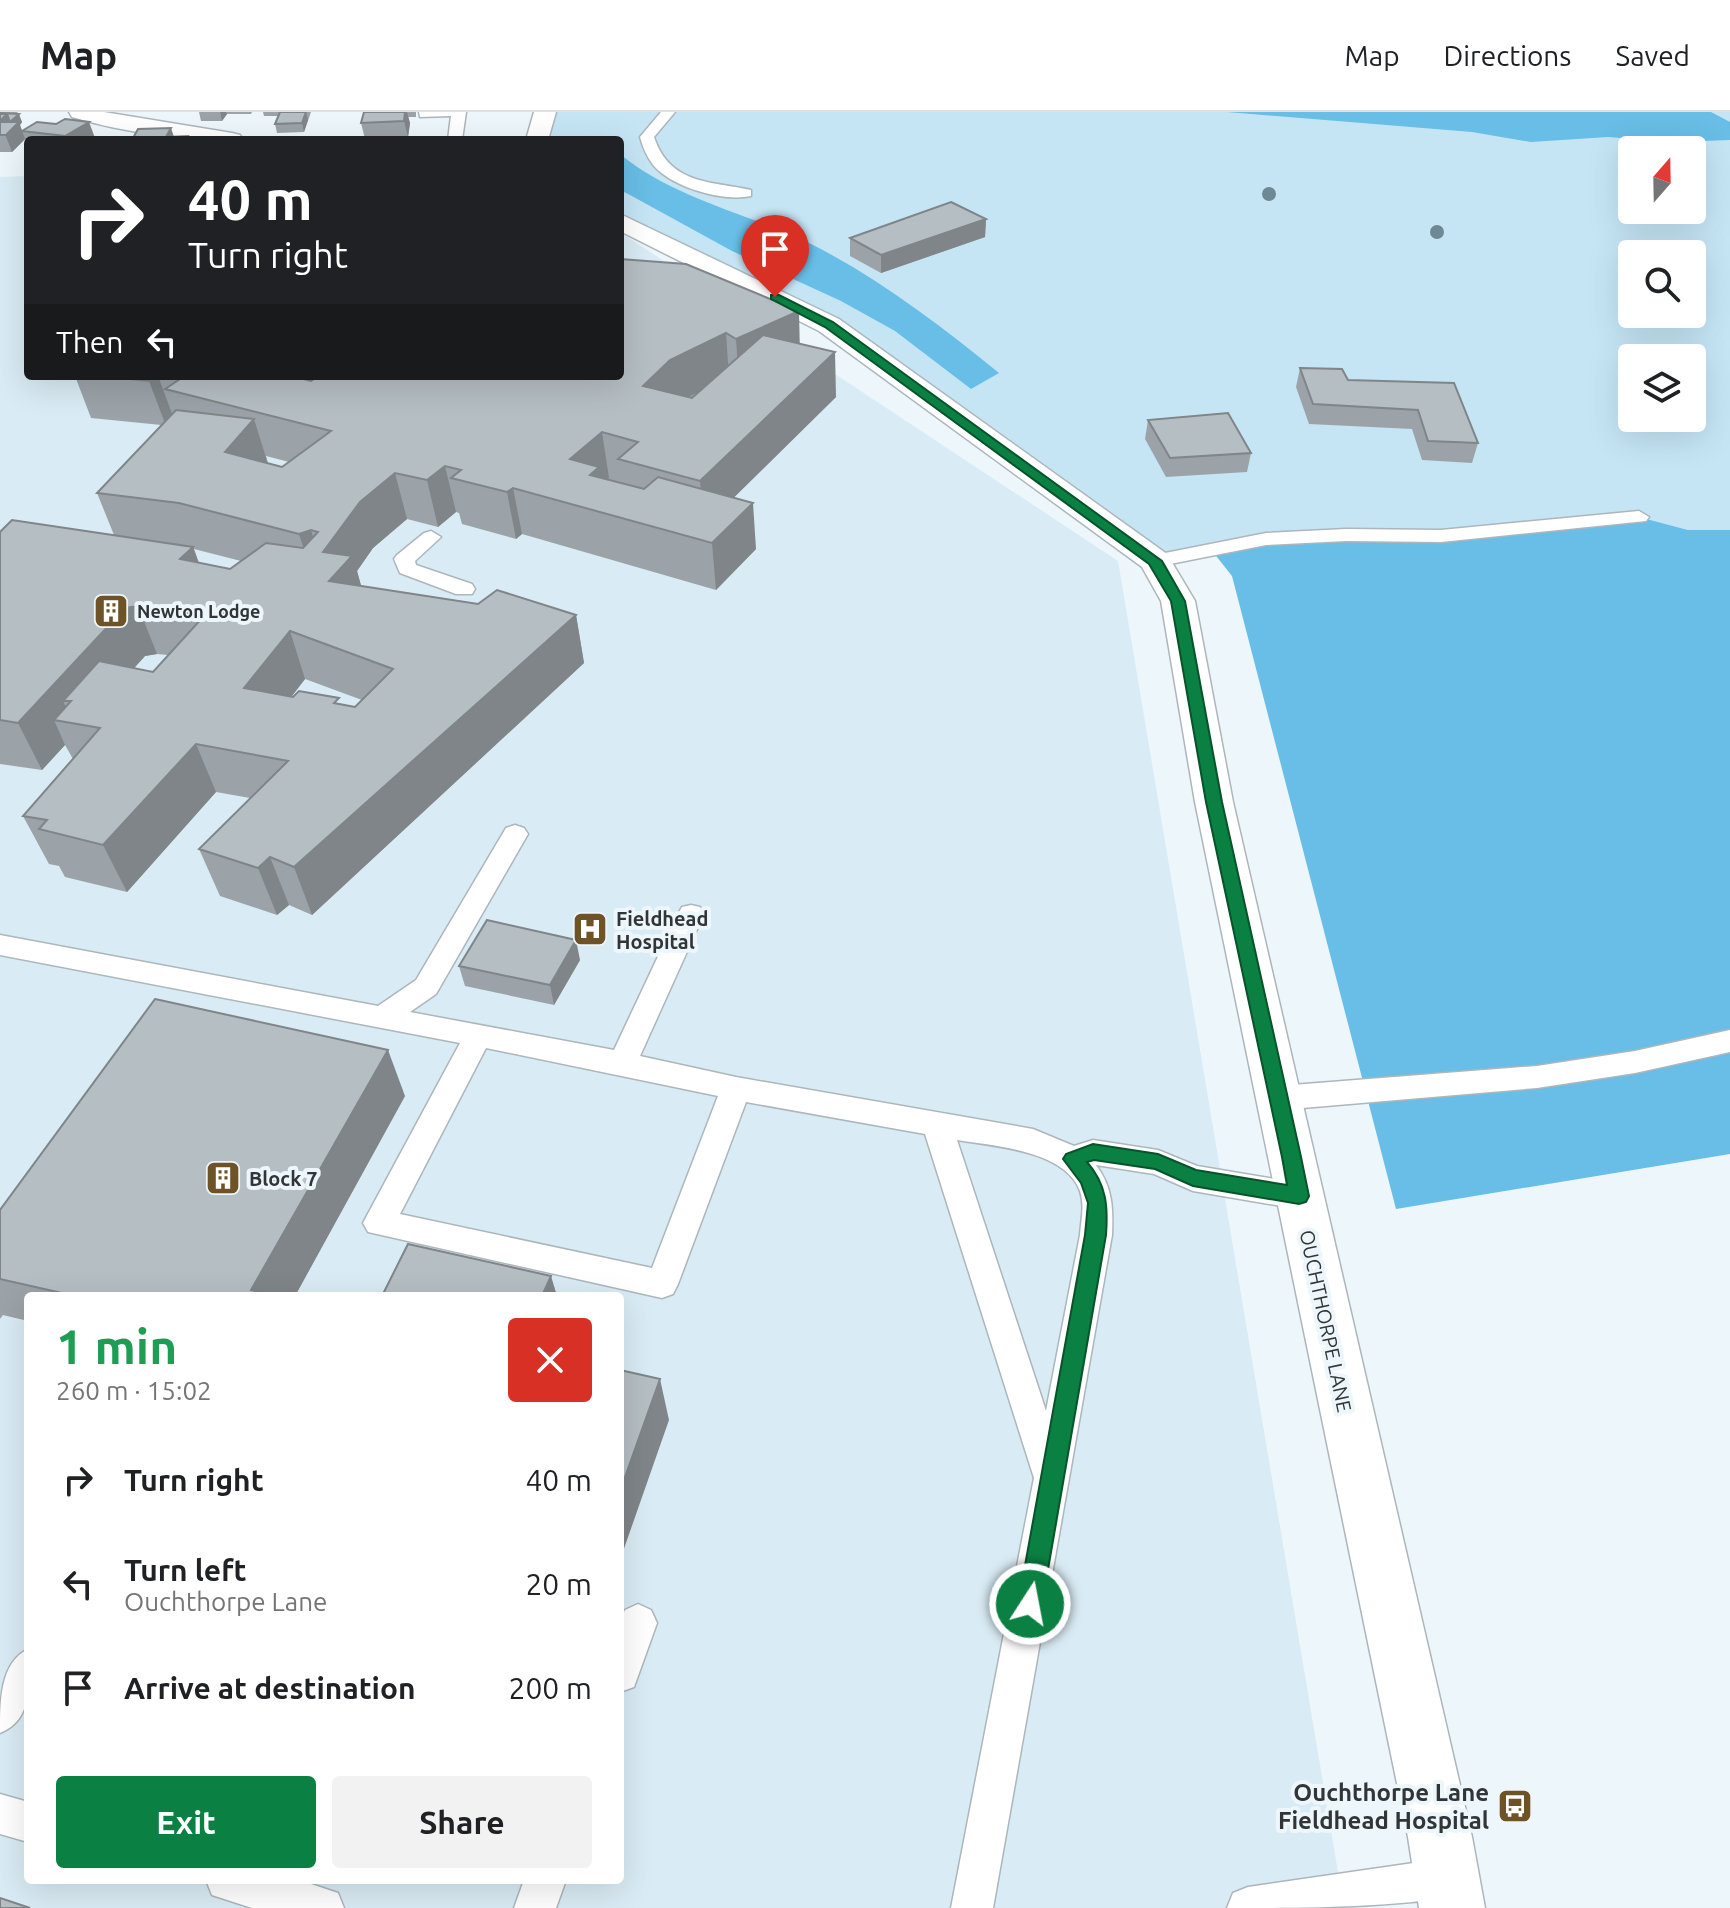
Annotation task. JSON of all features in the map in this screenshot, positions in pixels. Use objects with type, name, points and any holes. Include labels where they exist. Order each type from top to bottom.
[{"type":"street","points":[[80,112],[114,122],[206,136]]},
{"type":"street","points":[[538,136],[545,112]]},
{"type":"street","name":"OUCHTHORPE LANE","points":[[624,223],[829,325],[1155,561],[1178,601],[1214,802],[1450,1894]]},
{"type":"lane","points":[[425,114],[457,112],[455,136]]},
{"type":"lane","points":[[668,112],[647,137],[650,152],[661,166],[715,191],[746,193]]},
{"type":"lane","points":[[1155,561],[1266,539],[1346,535],[1441,536],[1639,517]]},
{"type":"lane","points":[[431,537],[404,559],[407,569],[464,589]]},
{"type":"lane","points":[[381,1018],[426,987],[515,834]]},
{"type":"lane","points":[[622,1063],[691,914]]},
{"type":"lane","points":[[0,945],[622,1063],[736,1089],[1033,1141],[1073,1159],[1089,1179],[1098,1203],[1096,1235],[1053,1482],[972,1908]]},
{"type":"lane","points":[[478,1037],[379,1223],[662,1284],[736,1089]]},
{"type":"lane","points":[[1279,1098],[1537,1077],[1635,1062],[1730,1041]]},
{"type":"lane","points":[[937,1124],[1053,1482]]},
{"type":"lane","points":[[1073,1159],[1093,1152],[1158,1162],[1193,1178],[1299,1196]]},
{"type":"lane","points":[[624,1662],[638,1623]]},
{"type":"lane","points":[[0,1714],[24,1675]]},
{"type":"lane","points":[[0,1814],[24,1821]]},
{"type":"lane","points":[[241,1884],[323,1908]]},
{"type":"lane","points":[[535,1908],[544,1884]]},
{"type":"lane","points":[[1248,1908],[1450,1894]]},
{"type":"shaded area","points":[[545,112],[1730,112],[1730,530],[1688,530],[1639,517],[1531,529],[1346,535],[1155,561],[829,325],[624,223],[624,136],[538,136]]},
{"type":"shaded area","points":[[1227,112],[1711,112],[1730,122],[1730,140],[1706,141],[1706,136],[1618,136],[1531,142],[1472,132]]},
{"type":"shaded area","points":[[624,157],[686,194],[784,232],[833,255],[907,302],[999,373],[971,389],[895,331],[841,301],[732,251],[624,192]]},
{"type":"shaded area","name":"Fieldhead Hospital","points":[[24,176],[24,380],[624,380],[624,235],[1118,561],[1344,1908],[0,1908],[0,177]]},
{"type":"shaded area","points":[[1639,517],[1688,530],[1730,530],[1730,1154],[1396,1209],[1232,576],[1213,552],[1266,539],[1441,536]]},
{"type":"building","points":[[280,112],[306,112],[302,123],[275,124]]},
{"type":"building","points":[[364,112],[405,112],[404,121],[361,123]]},
{"type":"building","points":[[0,113],[19,114],[10,122],[7,114]]},
{"type":"building","points":[[65,119],[89,122],[65,136],[22,131],[37,122],[56,124]]},
{"type":"building","points":[[0,122],[19,122],[6,135],[0,135]]},
{"type":"building","points":[[171,128],[167,136],[134,136],[138,129]]},
{"type":"building","points":[[951,202],[986,219],[881,255],[850,238]]},
{"type":"building","points":[[624,259],[686,264],[799,311],[736,339],[726,333],[670,360],[643,386],[692,398],[763,335],[835,352],[700,481],[618,459],[638,442],[602,432],[570,459],[599,467],[590,475],[644,489],[658,477],[753,503],[712,543],[513,488],[507,492],[451,478],[461,470],[445,466],[427,480],[395,473],[360,502],[323,552],[352,556],[329,581],[478,604],[497,590],[576,615],[294,867],[270,857],[258,868],[199,849],[288,761],[196,744],[103,845],[39,829],[47,820],[23,816],[100,728],[54,720],[71,701],[63,701],[99,661],[153,672],[204,616],[138,606],[125,608],[18,723],[0,720],[0,532],[12,520],[193,547],[180,559],[230,569],[266,543],[303,548],[318,532],[311,530],[299,534],[179,503],[97,493],[176,410],[254,419],[225,452],[282,467],[331,431],[165,389],[178,380],[624,380]],"holes":[[[290,631],[393,669],[355,707],[334,703],[339,698],[299,691],[293,697],[244,688]]]},
{"type":"building","points":[[1300,368],[1342,369],[1348,380],[1454,383],[1478,443],[1428,441],[1418,410],[1313,404]]},
{"type":"building","points":[[1228,413],[1251,453],[1170,458],[1148,420]]},
{"type":"building","points":[[487,920],[576,940],[550,985],[459,966]]},
{"type":"building","name":"Block 7","points":[[155,999],[388,1050],[251,1290],[260,1292],[57,1292],[0,1279],[0,1210]]},
{"type":"building","points":[[408,1244],[551,1276],[544,1292],[384,1292]]},
{"type":"building","points":[[624,1371],[660,1379],[624,1480]]},
{"type":"building","points":[[0,1898],[30,1908],[0,1908]]},
{"type":"place","name":"Newton Lodge","points":[[111,611]]},
{"type":"place","name":"Fieldhead Hospital","points":[[590,929]]},
{"type":"place","name":"Block 7","points":[[223,1178]]},
{"type":"place","name":"Ouchthorpe Lane Fieldhead Hospital","points":[[1515,1806]]},
{"type":"route","points":[[775,297],[829,325],[1155,561],[1178,601],[1214,802],[1292,1157],[1299,1196],[1193,1178],[1158,1162],[1093,1152],[1073,1159],[1089,1179],[1098,1203],[1096,1235],[1030,1604]]}]
